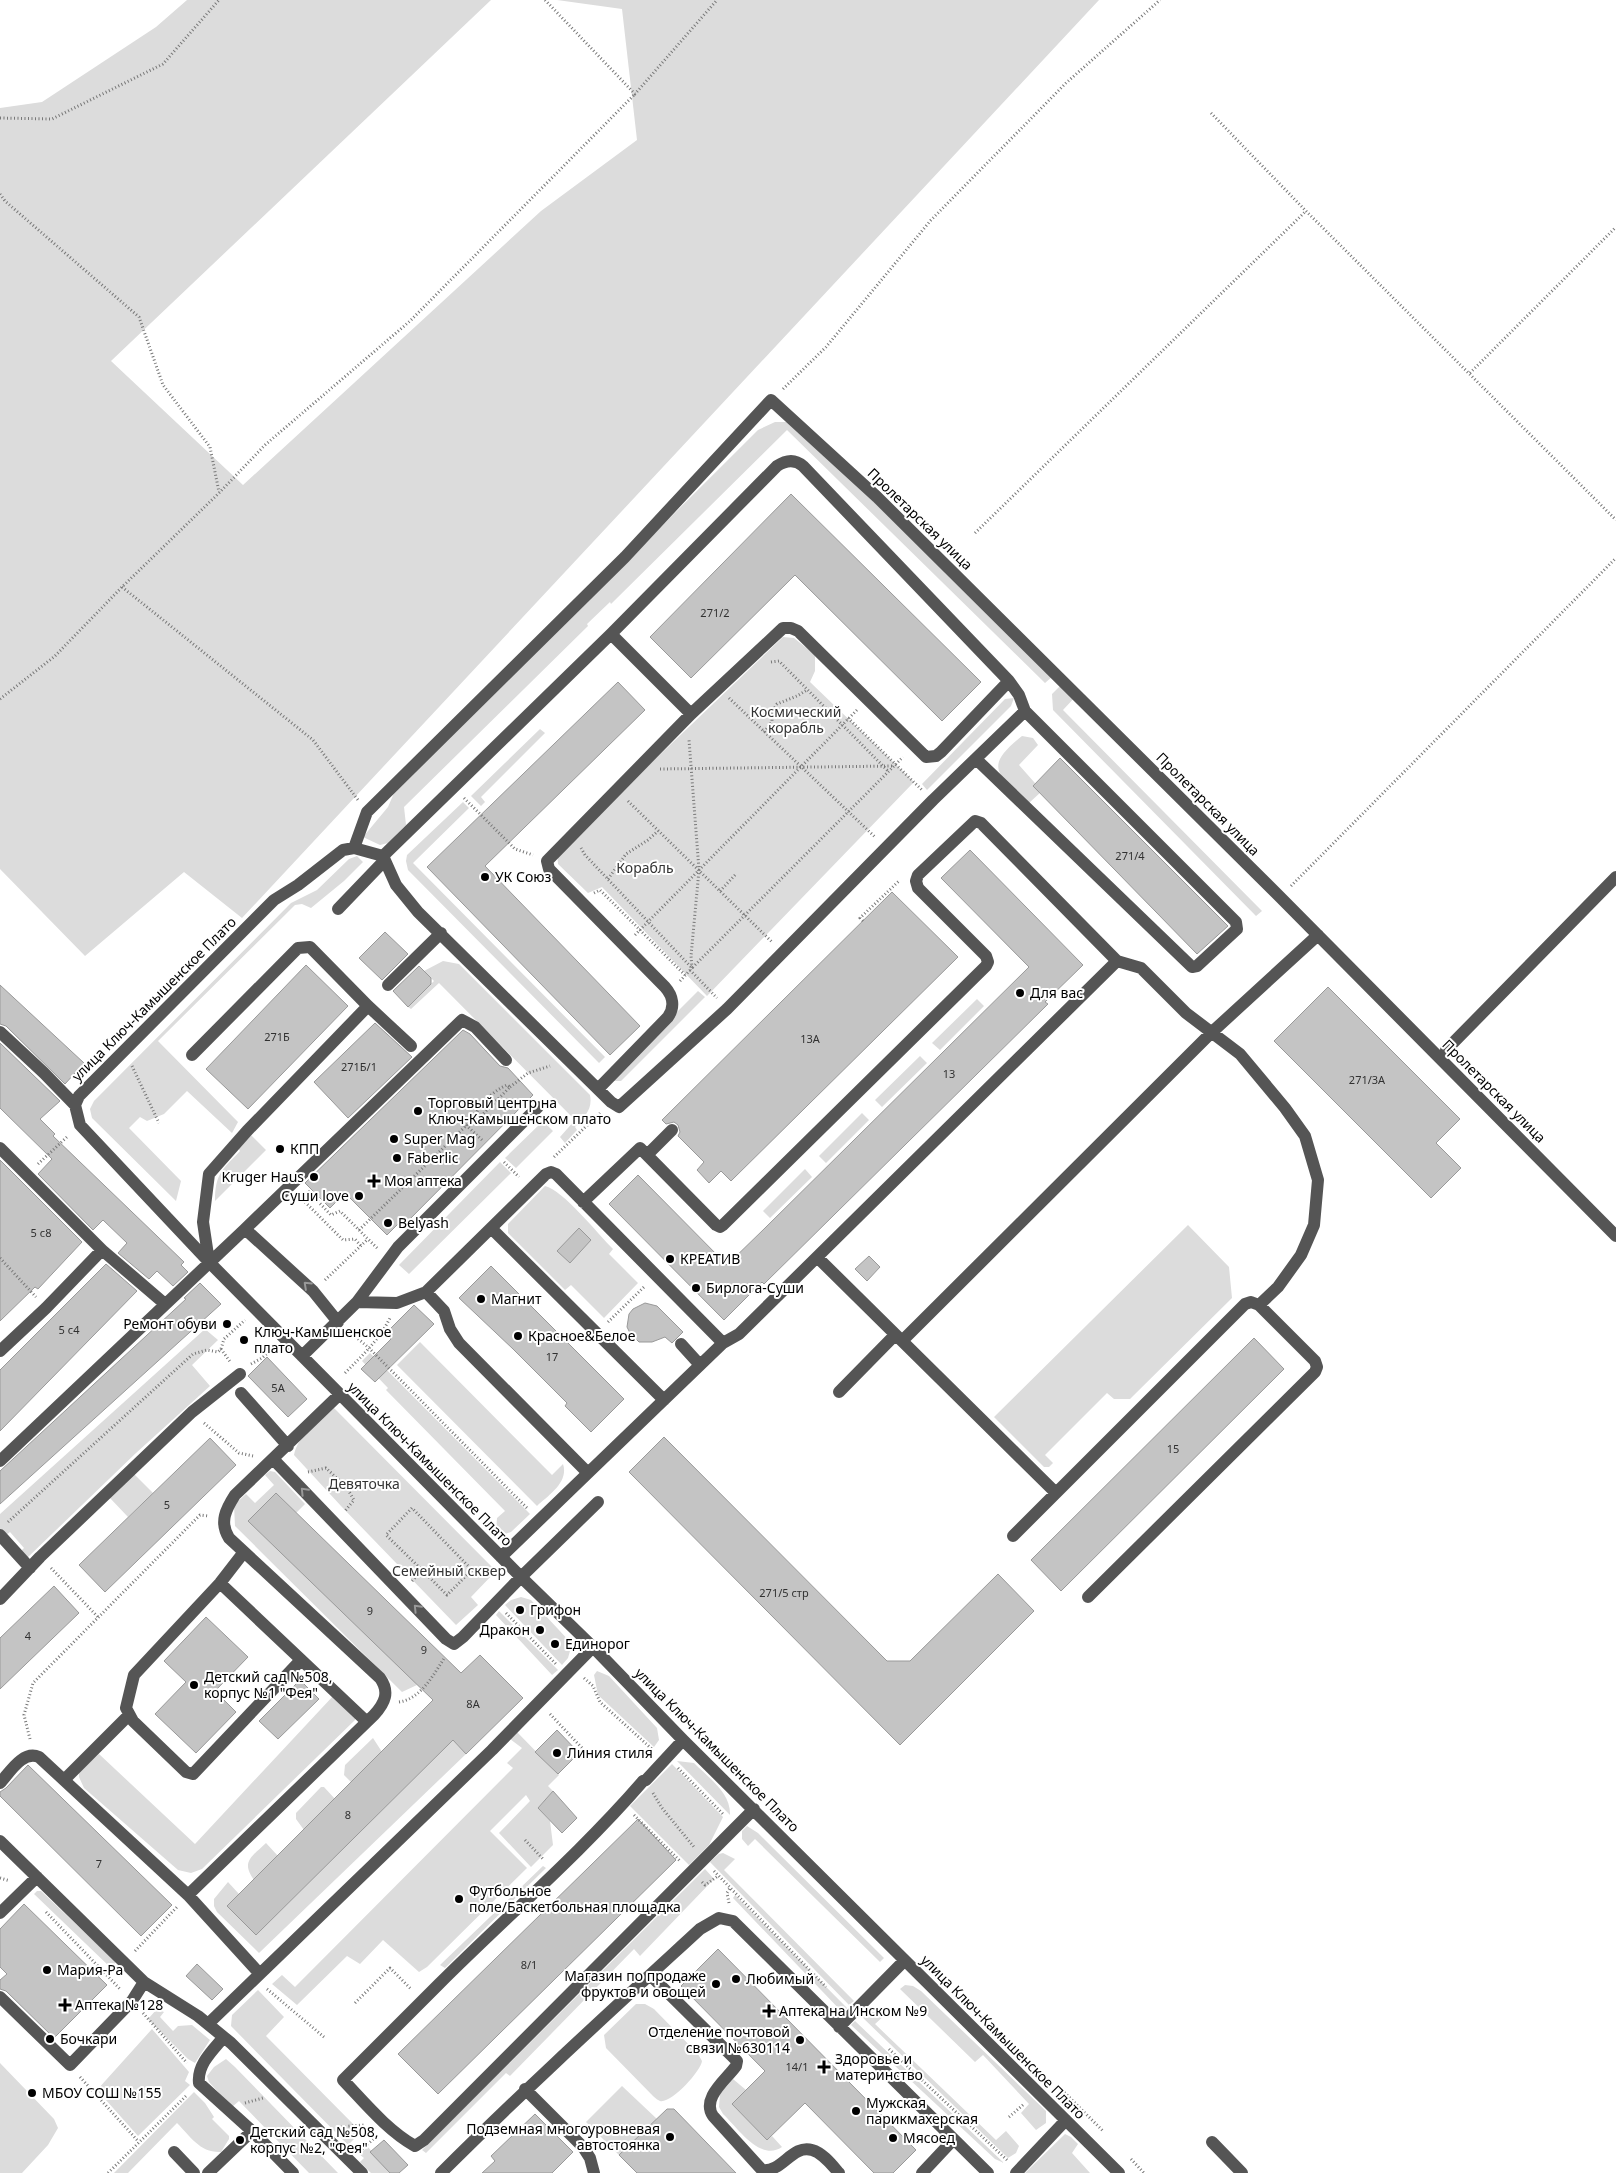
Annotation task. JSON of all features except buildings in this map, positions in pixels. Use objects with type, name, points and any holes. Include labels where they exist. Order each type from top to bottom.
[{"type":"street","points":[[771,400],[625,556],[367,812],[354,848],[384,858],[396,885],[418,912],[570,1059],[611,1102],[616,1106],[621,1106],[727,1009],[887,847],[1026,711]]},
{"type":"street","name":"Пролетарская улица","points":[[771,400],[878,497],[1280,896],[1616,1236]]},
{"type":"street","points":[[338,909],[384,858],[453,787],[611,634],[777,466],[784,462],[794,461],[804,466],[1009,681],[1019,695],[1026,711],[1236,922],[1237,929],[1197,966],[1192,967],[976,759]]},
{"type":"street","points":[[599,1088],[670,1014],[672,1002],[669,992],[549,869],[548,861],[691,714],[780,630],[787,627],[798,631],[926,757],[939,754],[1009,681]]},
{"type":"street","points":[[611,634],[691,714]]},
{"type":"street","points":[[583,1202],[637,1149],[642,1150],[716,1225],[720,1227],[723,1225],[986,966],[988,962],[986,956],[918,888],[916,882],[918,875],[975,821],[981,823],[1117,961],[1141,968],[1186,1013],[1240,1054],[1285,1108],[1305,1136],[1318,1180],[1314,1225],[1301,1255],[1278,1287],[1259,1306]]},
{"type":"street","name":"улица Ключ-Камышенское Плато","points":[[76,1105],[79,1096],[274,900],[298,885],[342,850],[354,848]]},
{"type":"street","points":[[1446,1050],[1616,877]]},
{"type":"street","points":[[388,985],[441,933]]},
{"type":"street","points":[[839,1392],[899,1338],[1211,1033],[1318,935]]},
{"type":"street","points":[[192,1055],[298,948],[304,946],[310,947],[368,1006],[411,1046]]},
{"type":"street","points":[[501,1557],[723,1343],[739,1334],[1117,961]]},
{"type":"street","points":[[209,1262],[203,1222],[209,1174],[247,1131],[368,1006]]},
{"type":"street","points":[[0,1462],[293,1184],[462,1020],[475,1027],[506,1060]]},
{"type":"street","points":[[0,1032],[44,1072],[76,1105],[80,1125]]},
{"type":"street","points":[[302,1356],[358,1302],[398,1247],[538,1107]]},
{"type":"street","name":"улица Ключ-Камышенское Плато","points":[[80,1125],[209,1262],[501,1557],[593,1647],[683,1740],[904,1961],[1119,2173]]},
{"type":"street","points":[[647,1155],[672,1130]]},
{"type":"street","points":[[0,1148],[102,1250],[165,1304]]},
{"type":"street","points":[[358,1302],[398,1303],[426,1292],[546,1174],[551,1172],[556,1174],[723,1343]]},
{"type":"street","points":[[491,1228],[664,1400]]},
{"type":"street","points":[[245,1229],[313,1291],[338,1322]]},
{"type":"street","points":[[0,1351],[46,1308],[102,1250]]},
{"type":"street","points":[[817,1258],[1056,1493]]},
{"type":"street","points":[[426,1292],[444,1311],[450,1329],[459,1343],[588,1473]]},
{"type":"street","points":[[1013,1536],[1245,1304],[1252,1302],[1259,1306],[1315,1361],[1317,1367],[1315,1372],[1088,1597]]},
{"type":"street","points":[[681,1344],[700,1365]]},
{"type":"street","points":[[0,1599],[40,1557],[192,1412],[240,1374]]},
{"type":"street","points":[[241,1393],[288,1446]]},
{"type":"street","points":[[188,1895],[384,1703],[386,1690],[380,1678],[244,1552],[225,1532],[224,1520],[228,1506],[235,1494],[274,1460],[340,1394]]},
{"type":"street","points":[[274,1460],[452,1644],[464,1637],[496,1602],[598,1502]]},
{"type":"street","points":[[0,1536],[30,1568]]},
{"type":"street","points":[[244,1552],[220,1583],[134,1675],[126,1708],[129,1715],[186,1772],[194,1774],[302,1660]]},
{"type":"street","points":[[220,1583],[366,1721]]},
{"type":"street","points":[[208,2024],[540,1703],[593,1647]]},
{"type":"street","points":[[64,1780],[129,1715]]},
{"type":"street","points":[[683,1740],[669,1758],[643,1781],[556,1874],[342,2080],[387,2126],[402,2139],[415,2146],[424,2140],[754,1809]]},
{"type":"street","points":[[0,1783],[28,1756],[34,1755],[42,1759],[188,1895],[260,1973]]},
{"type":"street","points":[[0,1841],[144,1982],[208,2024],[362,2173]]},
{"type":"street","points":[[0,1913],[36,1876]]},
{"type":"street","points":[[442,2173],[525,2090],[704,1926],[715,1919],[726,1919],[735,1923],[988,2173]]},
{"type":"street","points":[[839,2027],[904,1961]]},
{"type":"street","points":[[650,1975],[737,2061],[736,2066],[711,2097],[709,2109],[713,2116],[762,2170],[772,2170],[796,2152],[806,2149],[821,2155],[839,2173]]},
{"type":"street","points":[[0,1997],[70,2065],[132,2001],[144,1982]]},
{"type":"street","points":[[223,2038],[209,2054],[198,2079],[294,2173]]},
{"type":"street","points":[[525,2090],[583,2147],[590,2158],[594,2173]]},
{"type":"street","points":[[1016,2173],[1066,2120]]},
{"type":"street","points":[[208,2173],[252,2131]]},
{"type":"street","points":[[922,2173],[953,2140]]},
{"type":"street","points":[[1212,2142],[1242,2173]]},
{"type":"street","points":[[174,2152],[194,2173]]},
{"type":"path","points":[[0,118],[52,119],[163,64],[219,0]]},
{"type":"path","points":[[545,0],[635,94]]},
{"type":"path","points":[[0,699],[55,656],[122,587],[220,493],[265,445],[410,321],[635,94],[717,0]]},
{"type":"path","points":[[771,400],[826,347],[937,213],[1066,83],[1160,0]]},
{"type":"path","points":[[1211,113],[1306,211],[1616,520]]},
{"type":"path","points":[[0,194],[5,201],[139,317],[163,385],[210,447],[220,493]]},
{"type":"path","points":[[975,533],[1306,211]]},
{"type":"path","points":[[1470,373],[1616,227]]},
{"type":"path","points":[[1280,896],[1616,558]]},
{"type":"path","points":[[122,587],[312,740],[367,812]]},
{"type":"path","points":[[766,668],[773,661],[779,661],[888,772]]},
{"type":"path","points":[[719,687],[801,768],[887,847]]},
{"type":"path","points":[[764,732],[772,722],[772,712],[777,704],[807,690]]},
{"type":"path","points":[[724,707],[738,694]]},
{"type":"path","points":[[625,946],[848,718],[869,700]]},
{"type":"path","points":[[691,714],[688,727],[699,870],[691,969]]},
{"type":"path","points":[[848,718],[917,784]]},
{"type":"path","points":[[684,746],[696,734]]},
{"type":"path","points":[[669,992],[914,746]]},
{"type":"path","points":[[643,762],[660,768],[801,768],[896,765]]},
{"type":"path","points":[[654,775],[666,763]]},
{"type":"path","points":[[453,787],[515,848],[548,861]]},
{"type":"path","points":[[616,790],[783,953]]},
{"type":"path","points":[[621,807],[634,795]]},
{"type":"path","points":[[608,879],[626,854],[658,831]]},
{"type":"path","points":[[583,844],[582,850],[585,855],[649,921],[714,995]]},
{"type":"path","points":[[720,891],[736,874]]},
{"type":"path","points":[[863,921],[860,918],[903,877],[916,882]]},
{"type":"path","points":[[640,930],[684,976]]},
{"type":"path","points":[[359,1230],[475,1117],[482,1115],[510,1087],[528,1073],[570,1059]]},
{"type":"path","points":[[130,1061],[159,1123]]},
{"type":"path","points":[[475,1117],[477,1110],[501,1088],[507,1085],[510,1087]]},
{"type":"path","points":[[551,1172],[551,1161],[611,1102]]},
{"type":"path","points":[[27,1175],[80,1125]]},
{"type":"path","points":[[293,1184],[317,1200],[331,1215],[340,1211],[368,1239],[313,1291]]},
{"type":"path","points":[[293,1184],[310,1207],[343,1240],[355,1239],[361,1246]]},
{"type":"path","points":[[310,1207],[317,1200]]},
{"type":"path","points":[[322,1219],[329,1213]]},
{"type":"path","points":[[0,1258],[46,1308]]},
{"type":"path","points":[[597,1334],[656,1275]]},
{"type":"path","points":[[345,1373],[384,1330],[398,1303]]},
{"type":"path","points":[[7,1523],[194,1354],[207,1350],[218,1352],[224,1339],[244,1321]]},
{"type":"path","points":[[338,1322],[369,1348],[539,1520]]},
{"type":"path","points":[[240,1374],[271,1350]]},
{"type":"path","points":[[192,1412],[238,1453],[274,1460]]},
{"type":"path","points":[[296,1483],[309,1471],[326,1468],[347,1488],[354,1500],[334,1522]]},
{"type":"path","points":[[412,1508],[472,1570],[447,1595],[422,1570],[386,1535],[412,1508]]},
{"type":"path","points":[[34,1755],[24,1715],[33,1682],[200,1515],[224,1520]]},
{"type":"path","points":[[40,1557],[98,1617]]},
{"type":"path","points":[[400,1592],[422,1570]]},
{"type":"path","points":[[496,1602],[570,1672],[593,1686],[600,1702],[650,1748],[669,1758],[737,1828]]},
{"type":"path","points":[[384,1703],[406,1701],[414,1696],[429,1682],[452,1644]]},
{"type":"path","points":[[540,1703],[583,1749]]},
{"type":"path","points":[[646,1780],[662,1808],[704,1860]]},
{"type":"path","points":[[623,1804],[692,1872]]},
{"type":"path","points":[[525,1840],[556,1874]]},
{"type":"path","points":[[125,1963],[188,1895]]},
{"type":"path","points":[[44,1910],[132,2001],[198,2079],[108,2173]]},
{"type":"path","points":[[355,2003],[390,1968],[423,2001]]},
{"type":"path","points":[[280,1999],[324,2037]]},
{"type":"path","points":[[70,2065],[138,2141]]},
{"type":"path","points":[[1009,2118],[1024,2104]]},
{"type":"path","points":[[320,2132],[331,2128],[362,2125],[387,2126]]},
{"type":"green space","points":[[187,0],[491,0],[111,361],[243,485],[541,211],[637,140],[622,9],[557,0],[1099,0],[242,918],[184,872],[85,956],[0,869],[0,108],[42,102],[156,27]]},
{"type":"green space","points":[[775,422],[789,422],[814,444],[1053,676],[1045,683],[787,430],[611,604],[610,602],[587,624],[588,626],[404,807],[406,825],[388,843],[380,845],[363,837],[388,807],[394,793],[758,430]]},
{"type":"green space","points":[[783,637],[794,638],[815,655],[815,671],[810,682],[914,782],[707,996],[602,887],[588,893],[558,864],[557,853]]},
{"type":"green space","points":[[1064,682],[1077,695],[1063,710],[1262,911],[1256,916],[1053,710],[1052,694]]},
{"type":"green space","points":[[1014,698],[1011,706],[927,790],[922,784],[1005,699]]},
{"type":"green space","points":[[540,729],[545,733],[481,797],[485,802],[481,806],[471,796]]},
{"type":"green space","points":[[1022,736],[1033,738],[1038,745],[1019,765],[1042,791],[1029,803],[1009,785],[999,771],[998,764],[1002,756]]},
{"type":"green space","points":[[463,802],[469,808],[413,863],[605,1057],[599,1063],[408,870],[407,855]]},
{"type":"green space","points":[[357,856],[363,862],[344,881],[311,908],[302,904],[295,905],[158,1041],[238,1122],[232,1133],[187,1091],[164,1114],[147,1121],[140,1117],[129,1128],[181,1181],[176,1201],[92,1118],[90,1109],[94,1101],[291,903],[317,890],[349,859]]},
{"type":"green space","points":[[443,961],[459,964],[590,1095],[591,1100],[587,1113],[575,1127],[577,1130],[565,1143],[560,1137],[575,1120],[439,983],[411,1009],[408,1007],[434,981],[424,971]]},
{"type":"green space","points":[[698,991],[705,997],[621,1081],[614,1081],[612,1077]]},
{"type":"green space","points":[[977,999],[984,1006],[940,1050],[932,1043]]},
{"type":"green space","points":[[920,1056],[927,1063],[882,1107],[875,1100]]},
{"type":"green space","points":[[862,1113],[869,1120],[826,1163],[819,1156]]},
{"type":"green space","points":[[543,1121],[553,1131],[516,1168],[505,1158]]},
{"type":"green space","points":[[251,1135],[266,1150],[215,1201],[218,1178],[228,1163],[240,1151],[238,1148]]},
{"type":"green space","points":[[500,1162],[511,1173],[409,1274],[399,1265]]},
{"type":"green space","points":[[805,1169],[812,1177],[770,1218],[763,1211]]},
{"type":"green space","points":[[545,1186],[561,1195],[580,1213],[613,1249],[609,1254],[638,1283],[604,1318],[571,1285],[565,1290],[508,1233],[508,1224]]},
{"type":"green space","points":[[1188,1225],[1229,1267],[1232,1298],[1130,1399],[1114,1399],[1107,1393],[1045,1455],[1053,1463],[1049,1467],[1044,1467],[994,1417]]},
{"type":"green space","points":[[205,1329],[218,1340],[192,1365],[210,1386],[136,1453],[26,1559],[20,1552],[24,1548],[10,1532],[5,1536],[0,1530],[0,1514]]},
{"type":"green space","points":[[420,1342],[552,1475],[563,1464],[564,1471],[561,1482],[537,1506],[397,1365]]},
{"type":"green space","points":[[370,1353],[530,1514],[511,1532],[502,1535],[496,1532],[497,1518],[505,1511],[386,1390],[388,1388],[362,1361]]},
{"type":"green space","points":[[333,1407],[496,1571],[471,1597],[478,1605],[456,1625],[294,1455],[304,1435]]},
{"type":"green space","points":[[270,1471],[275,1472],[305,1504],[296,1513],[417,1685],[402,1692],[235,1526],[234,1505],[246,1494],[255,1503],[274,1485],[265,1475]]},
{"type":"green space","points":[[134,1474],[153,1493],[128,1517],[109,1497]]},
{"type":"green space","points":[[521,1597],[531,1600],[572,1644],[568,1658],[562,1665],[505,1605],[511,1600]]},
{"type":"green space","points":[[499,1611],[558,1670],[552,1675],[496,1615]]},
{"type":"green space","points":[[597,1671],[609,1676],[657,1728],[659,1740],[654,1747],[598,1695],[594,1675]]},
{"type":"green space","points":[[334,1695],[355,1715],[355,1720],[202,1869],[191,1873],[178,1870],[84,1788],[79,1777],[79,1772],[99,1754],[195,1844]]},
{"type":"green space","points":[[517,1732],[559,1775],[548,1786],[553,1791],[538,1808],[550,1821],[553,1845],[531,1867],[499,1833],[530,1801],[526,1795],[490,1831],[527,1868],[427,1967],[419,1972],[383,1940],[360,1964],[347,1956],[297,2005],[272,1984],[282,1975],[295,1987],[513,1768],[507,1763],[522,1748],[510,1739]]},
{"type":"green space","points":[[373,1738],[382,1752],[352,1783],[344,1775],[345,1765]]},
{"type":"green space","points":[[453,1740],[466,1754],[259,1953],[217,1912],[214,1906],[214,1899],[228,1882],[239,1894],[227,1906],[256,1934]]},
{"type":"green space","points":[[677,1761],[694,1763],[718,1786],[727,1800],[730,1815]]},
{"type":"green space","points":[[672,1764],[723,1817],[709,1845],[689,1865],[630,1806]]},
{"type":"green space","points":[[321,1787],[324,1787],[335,1799],[304,1830],[296,1819],[296,1813]]},
{"type":"green space","points":[[747,1826],[758,1833],[884,1958],[880,1962],[755,1839],[748,1846],[742,1839],[742,1831]]},
{"type":"green space","points":[[266,1843],[278,1856],[254,1880],[248,1868],[248,1863],[253,1855]]},
{"type":"green space","points":[[723,1853],[735,1859],[724,1870],[854,2001],[849,2005],[710,1862]]},
{"type":"green space","points":[[543,1866],[546,1868],[445,1968],[440,1965]]},
{"type":"green space","points":[[705,1869],[714,1879],[640,1956],[634,1949],[510,2076],[506,2073],[426,2153],[422,2150]]},
{"type":"green space","points":[[37,1891],[41,1891],[116,1962],[111,1968],[34,1894]]},
{"type":"green space","points":[[735,1895],[847,2008],[843,2013],[733,1898]]},
{"type":"green space","points":[[905,1985],[913,1986],[921,1991],[1046,2111],[1046,2123],[1036,2130],[1021,2113],[1029,2104],[983,2055],[975,2062],[900,1989]]},
{"type":"green space","points":[[258,1990],[284,2017],[266,2036],[361,2132],[348,2145],[231,2026],[232,2015]]},
{"type":"green space","points":[[636,2004],[645,2004],[654,2009],[698,2054],[702,2061],[697,2072],[685,2086],[665,2101],[659,2101],[654,2097],[606,2048],[604,2035]]},
{"type":"green space","points":[[157,2009],[164,2012],[160,2017],[173,2031],[178,2026],[192,2025],[210,2040],[195,2063],[188,2059],[148,2019]]},
{"type":"green space","points":[[871,2012],[879,2012],[885,2015],[875,2024],[996,2140],[1006,2131],[1019,2146],[1016,2153],[1008,2158],[861,2016]]},
{"type":"green space","points":[[855,2021],[1004,2163],[995,2159],[851,2025]]},
{"type":"green space","points":[[152,2029],[189,2072],[185,2081],[190,2085],[138,2136],[97,2090]]},
{"type":"green space","points":[[226,2059],[338,2173],[309,2173],[239,2101],[232,2107],[209,2082],[207,2076],[214,2067]]},
{"type":"green space","points":[[0,2063],[54,2119],[58,2128],[48,2145],[22,2173],[0,2173]]},
{"type":"green space","points":[[733,2079],[746,2090],[732,2104],[767,2140],[772,2136],[782,2147],[766,2150],[758,2147],[742,2135],[723,2114],[719,2107],[720,2094]]},
{"type":"green space","points":[[622,2086],[657,2119],[619,2155],[586,2122]]},
{"type":"green space","points":[[194,2092],[205,2103],[214,2117],[212,2119],[229,2136],[221,2152],[214,2152],[202,2147],[177,2123],[128,2173],[114,2173]]},
{"type":"green space","points":[[1065,2134],[1078,2144],[1072,2153],[1090,2173],[1025,2173]]},
{"type":"green space","points":[[368,2147],[390,2173],[371,2173],[360,2162],[364,2158],[359,2154]]},
{"type":"place","name":"УК Союз","points":[[485,877]]},
{"type":"place","name":"Для вас","points":[[1020,993]]},
{"type":"place","name":"Торговый центр на Ключ-Камышенском плато","points":[[418,1111]]},
{"type":"place","name":"Super Mag","points":[[394,1139]]},
{"type":"place","name":"КПП","points":[[280,1149]]},
{"type":"place","name":"Faberlic","points":[[397,1158]]},
{"type":"place","name":"Kruger Haus","points":[[314,1177]]},
{"type":"place","name":"Моя аптека","points":[[374,1181]]},
{"type":"place","name":"Суши love","points":[[359,1196]]},
{"type":"place","name":"Belyash","points":[[388,1223]]},
{"type":"place","name":"КРЕАТИВ","points":[[670,1259]]},
{"type":"place","name":"Бирлога-Суши","points":[[696,1288]]},
{"type":"place","name":"Магнит","points":[[481,1299]]},
{"type":"place","name":"Ремонт обуви","points":[[227,1324]]},
{"type":"place","name":"Красное&Белое","points":[[518,1336]]},
{"type":"place","name":"Ключ-Камышенское плато","points":[[244,1340]]},
{"type":"place","name":"Грифон","points":[[520,1610]]},
{"type":"place","name":"Дракон","points":[[540,1630]]},
{"type":"place","name":"Единорог","points":[[555,1644]]},
{"type":"place","name":"Детский сад №508, корпус №1 \"Фея\"","points":[[194,1685]]},
{"type":"place","name":"Линия стиля","points":[[557,1753]]},
{"type":"place","name":"Футбольное поле/Баскетбольная площадка","points":[[459,1899]]},
{"type":"place","name":"Мария-Ра","points":[[47,1970]]},
{"type":"place","name":"Любимый","points":[[736,1979]]},
{"type":"place","name":"Магазин по продаже фруктов и овощей","points":[[716,1984]]},
{"type":"place","name":"Аптека №128","points":[[65,2005]]},
{"type":"place","name":"Аптека на Инском №9","points":[[769,2011]]},
{"type":"place","name":"Бочкари","points":[[50,2039]]},
{"type":"place","name":"Отделение почтовой связи №630114","points":[[800,2040]]},
{"type":"place","name":"Здоровье и материнство","points":[[824,2067]]},
{"type":"place","name":"МБОУ СОШ №155","points":[[32,2093]]},
{"type":"place","name":"Мужская парикмахерская","points":[[856,2111]]},
{"type":"place","name":"Подземная многоуровневая автостоянка","points":[[670,2137]]},
{"type":"place","name":"Мясоед","points":[[893,2138]]},
{"type":"place","name":"Детский сад №508, корпус №2, \"Фея\"","points":[[240,2140]]},
{"type":"park label","name":"Космический корабль","points":[[796,720]]},
{"type":"park label","name":"Корабль","points":[[645,868]]},
{"type":"park label","name":"Девяточка","points":[[364,1484]]},
{"type":"park label","name":"Семейный сквер","points":[[449,1571]]}]
